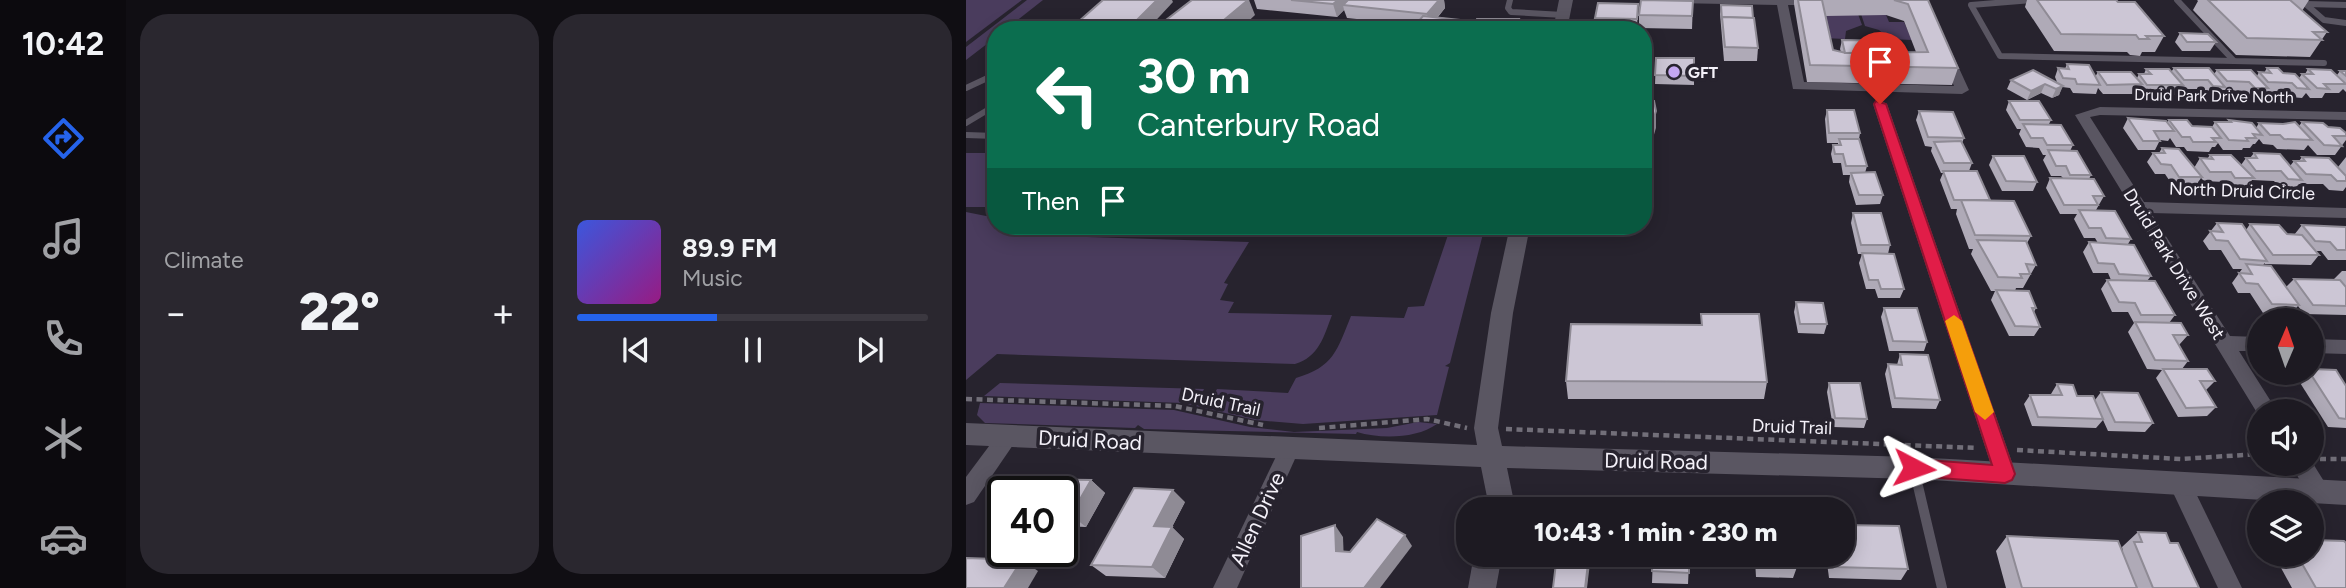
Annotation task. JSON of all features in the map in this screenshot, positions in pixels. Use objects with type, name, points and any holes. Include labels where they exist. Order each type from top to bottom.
[{"type":"street","points":[[1561,21],[1566,0]]},
{"type":"street","points":[[1674,0],[1834,2]]},
{"type":"street","points":[[1782,1],[1798,86],[1962,90],[1941,41]]},
{"type":"street","points":[[1880,104],[2005,474]]},
{"type":"street","name":"Druid Park Drive North","points":[[2082,115],[2100,111],[2346,116]]},
{"type":"street","name":"Druid Park Drive West","points":[[2082,115],[2259,399]]},
{"type":"street","name":"North Druid Circle","points":[[2137,207],[2346,214]]},
{"type":"street","points":[[1500,497],[1486,428],[1502,313],[1518,235]]},
{"type":"street","points":[[2223,343],[2247,344]]},
{"type":"street","points":[[2324,346],[2346,347]]},
{"type":"street","name":"Druid Road","points":[[966,435],[1289,450],[1914,468],[2299,490]]},
{"type":"street","points":[[966,495],[1008,436]]},
{"type":"street","name":"Allen Drive","points":[[1225,588],[1289,450]]},
{"type":"street","points":[[2180,484],[2230,588]]},
{"type":"street","name":"Druid Road","points":[[2324,491],[2346,493]]},
{"type":"street","points":[[1482,588],[1486,567]]},
{"type":"lane","points":[[1510,0],[1508,8],[1511,12],[1552,21]]},
{"type":"lane","points":[[2032,0],[1971,5],[2000,56],[2324,63]]},
{"type":"lane","points":[[2177,0],[2234,61]]},
{"type":"lane","points":[[2303,2],[2346,5]]},
{"type":"lane","points":[[2303,2],[2323,20],[2346,23]]},
{"type":"lane","points":[[2159,50],[2167,60]]},
{"type":"lane","points":[[966,89],[987,78]]},
{"type":"lane","points":[[966,123],[987,110]]},
{"type":"lane","points":[[966,135],[987,136]]},
{"type":"lane","points":[[1914,468],[1942,588]]},
{"type":"path","name":"Druid Trail","points":[[966,399],[1175,406],[1274,426]]},
{"type":"path","points":[[1308,428],[1427,419],[1466,429],[1459,436]]},
{"type":"path","name":"Druid Trail","points":[[1520,429],[1978,448]]},
{"type":"path","points":[[2013,450],[2181,459],[2247,455]]},
{"type":"path","points":[[2324,460],[2346,459]]},
{"type":"shaded area","points":[[966,0],[1022,0],[994,21],[987,21],[987,26],[966,42]]},
{"type":"shaded area","points":[[1027,0],[1043,0],[1016,21],[1000,21]]},
{"type":"shaded area","points":[[1858,14],[1862,25],[1846,31],[1845,39],[1824,38],[1819,16]]},
{"type":"shaded area","points":[[1861,14],[1886,15],[1889,22],[1904,22],[1912,40],[1889,39],[1879,30],[1865,26]]},
{"type":"shaded area","points":[[987,31],[987,44],[966,60],[966,47]]},
{"type":"shaded area","points":[[966,153],[987,153],[987,207],[966,207]]},
{"type":"shaded area","points":[[966,212],[987,216],[987,235],[1089,235],[1087,237],[1249,242],[1224,283],[1228,284],[1220,300],[1234,302],[1228,313],[1332,315],[1315,351],[1295,364],[997,354],[966,380]]},
{"type":"shaded area","points":[[1448,235],[1483,235],[1450,363],[1445,366],[1449,367],[1437,415],[1303,424],[1255,420],[1183,403],[984,396],[1000,383],[1204,389],[1197,404],[1209,404],[1217,389],[1288,393],[1296,378],[1319,368],[1332,356],[1351,316],[1404,318],[1408,307],[1424,306]]},
{"type":"shaded area","points":[[980,403],[1174,410],[1250,427],[1294,432],[1387,428],[1418,422],[1437,424],[1409,435],[1376,436],[1357,432],[1356,434],[1144,429],[1138,425],[1135,428],[985,423],[977,415]]},
{"type":"building","points":[[1103,0],[1157,0],[1136,21],[1079,21]]},
{"type":"building","points":[[1192,0],[1248,0],[1223,21],[1165,21]]},
{"type":"building","points":[[1291,0],[1338,0],[1333,4]]},
{"type":"building","points":[[1348,0],[1439,0],[1427,14],[1343,5]]},
{"type":"building","points":[[1641,0],[1693,1],[1692,16],[1639,15]]},
{"type":"building","points":[[1798,0],[1822,0],[1833,50],[1846,53],[1928,52],[1908,4],[1894,0],[1928,0],[1958,68],[1810,65]]},
{"type":"building","points":[[2037,0],[2135,2],[2164,36],[2146,36],[2149,39],[2139,39],[2136,35],[2061,34]]},
{"type":"building","points":[[2208,0],[2290,0],[2327,32],[2313,32],[2322,40],[2247,38]]},
{"type":"building","points":[[1598,3],[1638,4],[1637,19],[1595,18]]},
{"type":"building","points":[[1721,5],[1752,6],[1753,18],[1722,17],[1722,20]]},
{"type":"building","points":[[1423,16],[1461,20],[1460,21],[1419,21]]},
{"type":"building","points":[[1722,17],[1754,18],[1758,48],[1725,47]]},
{"type":"building","points":[[1477,19],[1519,19],[1518,21],[1476,21]]},
{"type":"building","points":[[2180,33],[2208,34],[2216,42],[2187,42]]},
{"type":"building","points":[[1842,40],[1891,41],[1895,52],[1845,53]]},
{"type":"building","points":[[1656,58],[1694,58],[1694,76],[1655,75]]},
{"type":"building","points":[[2067,64],[2089,65],[2100,85],[2077,84],[2075,79],[2063,78],[2058,68],[2069,69]]},
{"type":"building","points":[[2174,68],[2209,68],[2225,87],[2213,86],[2208,80],[2184,80]]},
{"type":"building","points":[[2267,68],[2278,68],[2283,73],[2295,74],[2309,89],[2297,88],[2292,83],[2268,82],[2259,72],[2271,73]]},
{"type":"building","points":[[2146,69],[2169,69],[2183,85],[2147,85],[2139,74],[2151,74]]},
{"type":"building","points":[[2308,69],[2331,70],[2346,84],[2324,84],[2329,89],[2317,88],[2302,74],[2313,74]]},
{"type":"building","points":[[2033,70],[2063,86],[2056,89],[2045,84],[2031,91],[2011,80]]},
{"type":"building","points":[[2217,70],[2251,70],[2268,88],[2255,88],[2249,82],[2227,81]]},
{"type":"building","points":[[2098,72],[2131,72],[2142,84],[2107,85]]},
{"type":"building","points":[[1652,101],[1656,111],[1652,124]]},
{"type":"building","points":[[2009,101],[2039,101],[2051,120],[2020,120]]},
{"type":"building","points":[[1827,110],[1854,110],[1860,133],[1829,133]]},
{"type":"building","points":[[1919,111],[1953,112],[1964,138],[1928,137]]},
{"type":"building","points":[[2128,118],[2166,121],[2174,131],[2154,131],[2160,141],[2143,141]]},
{"type":"building","points":[[2169,120],[2187,120],[2192,126],[2212,127],[2221,138],[2212,138],[2216,142],[2193,142],[2190,137],[2182,137]]},
{"type":"building","points":[[2229,120],[2252,123],[2262,135],[2253,134],[2256,138],[2246,138],[2248,141],[2229,140],[2215,122],[2231,122]]},
{"type":"building","points":[[2295,122],[2312,140],[2284,139],[2280,135],[2270,135],[2259,123],[2283,124]]},
{"type":"building","points":[[2302,122],[2323,123],[2328,127],[2340,128],[2346,136],[2333,136],[2342,146],[2324,145]]},
{"type":"building","points":[[2023,124],[2061,125],[2073,145],[2047,145],[2043,138],[2031,138]]},
{"type":"building","points":[[1839,139],[1859,139],[1867,166],[1846,166],[1843,154],[1835,154],[1833,145],[1841,145]]},
{"type":"building","points":[[1961,141],[1972,163],[1944,163],[1934,142]]},
{"type":"building","points":[[2162,148],[2179,149],[2202,177],[2179,177],[2171,165],[2161,164],[2153,153],[2165,153]]},
{"type":"building","points":[[2048,150],[2077,151],[2091,175],[2070,175],[2066,166],[2056,166]]},
{"type":"building","points":[[2254,153],[2280,154],[2302,180],[2288,179],[2281,171],[2256,171],[2246,158],[2257,158]]},
{"type":"building","points":[[2210,155],[2231,155],[2254,178],[2235,178],[2231,172],[2210,172],[2200,158],[2213,159]]},
{"type":"building","points":[[1993,156],[2024,156],[2037,182],[2006,181]]},
{"type":"building","points":[[2302,157],[2329,158],[2346,176],[2346,181],[2337,181],[2331,175],[2306,174],[2294,161],[2305,161]]},
{"type":"building","points":[[1943,171],[1977,171],[1990,200],[1954,200]]},
{"type":"building","points":[[1875,172],[1883,195],[1859,195],[1851,173]]},
{"type":"building","points":[[2050,178],[2094,179],[2104,196],[2093,196],[2098,205],[2064,205]]},
{"type":"building","points":[[1961,200],[2014,201],[2031,236],[1975,235]]},
{"type":"building","points":[[2079,210],[2115,211],[2131,239],[2106,238],[2101,228],[2089,228]]},
{"type":"building","points":[[1853,213],[1881,213],[1890,245],[1861,245]]},
{"type":"building","points":[[2217,223],[2242,224],[2267,261],[2240,259],[2228,241],[2216,240],[2210,231],[2223,232]]},
{"type":"building","points":[[2250,224],[2279,225],[2287,234],[2302,235],[2319,255],[2273,255]]},
{"type":"building","points":[[2302,225],[2346,227],[2346,250],[2337,250],[2330,242],[2315,241]]},
{"type":"building","points":[[1977,240],[2026,241],[2036,265],[2026,264],[2030,274],[2020,274],[2022,278],[1998,277]]},
{"type":"building","points":[[2089,242],[2134,245],[2151,276],[2119,274],[2114,264],[2098,263]]},
{"type":"building","points":[[1862,253],[1894,254],[1904,289],[1881,289],[1878,280],[1869,280]]},
{"type":"building","points":[[2246,264],[2271,266],[2299,305],[2272,304],[2258,284],[2246,283],[2239,273],[2252,274]]},
{"type":"building","points":[[2294,279],[2340,280],[2346,287],[2346,306],[2313,305]]},
{"type":"building","points":[[2107,280],[2155,281],[2175,315],[2141,315],[2135,303],[2119,302]]},
{"type":"building","points":[[1996,290],[2029,291],[2040,327],[2015,326]]},
{"type":"building","points":[[1796,302],[1823,303],[1827,324],[1800,324]]},
{"type":"building","points":[[1884,308],[1917,308],[1927,342],[1893,341]]},
{"type":"building","points":[[1701,314],[1759,314],[1767,382],[1566,381],[1571,324],[1702,325]]},
{"type":"building","points":[[2135,322],[2181,323],[2188,335],[2173,335],[2188,361],[2155,360]]},
{"type":"building","points":[[1900,354],[1928,355],[1940,400],[1895,398],[1888,364],[1902,365]]},
{"type":"building","points":[[2163,369],[2207,369],[2215,381],[2200,381],[2216,407],[2186,408]]},
{"type":"building","points":[[2324,370],[2336,370],[2346,386],[2346,419],[2339,418],[2318,385],[2324,385]]},
{"type":"building","points":[[1829,383],[1860,383],[1867,419],[1835,418]]},
{"type":"building","points":[[2057,384],[2073,385],[2077,396],[2093,396],[2103,419],[2038,417],[2030,395],[2062,395]]},
{"type":"building","points":[[2101,392],[2138,393],[2153,423],[2115,422]]},
{"type":"building","points":[[1078,480],[1091,480],[1078,503]]},
{"type":"building","points":[[1134,488],[1173,490],[1154,526],[1172,527],[1152,567],[1091,565]]},
{"type":"building","points":[[1377,519],[1405,535],[1364,588],[1301,588],[1301,536],[1335,525],[1336,551],[1350,552]]},
{"type":"building","points":[[1855,525],[1899,526],[1908,569],[1834,567],[1855,567]]},
{"type":"building","points":[[2138,532],[2166,533],[2170,543],[2178,543],[2199,588],[2153,588],[2134,542],[2142,542]]},
{"type":"building","points":[[2007,536],[2118,541],[2137,588],[2022,588]]},
{"type":"building","points":[[2324,540],[2344,541],[2346,588],[2316,588],[2304,567],[2324,567]]},
{"type":"building","points":[[966,558],[987,559],[987,567],[1018,567],[1004,588],[966,588]]},
{"type":"building","points":[[1556,567],[1588,567],[1585,588],[1553,588]]},
{"type":"building","points":[[1652,567],[1689,567],[1689,573],[1652,571]]},
{"type":"slow traffic","points":[[1954,321],[1985,412]]},
{"type":"place","name":"GFT","points":[[1674,72]]},
{"type":"route","points":[[1880,104],[2005,474],[1914,468]]}]
